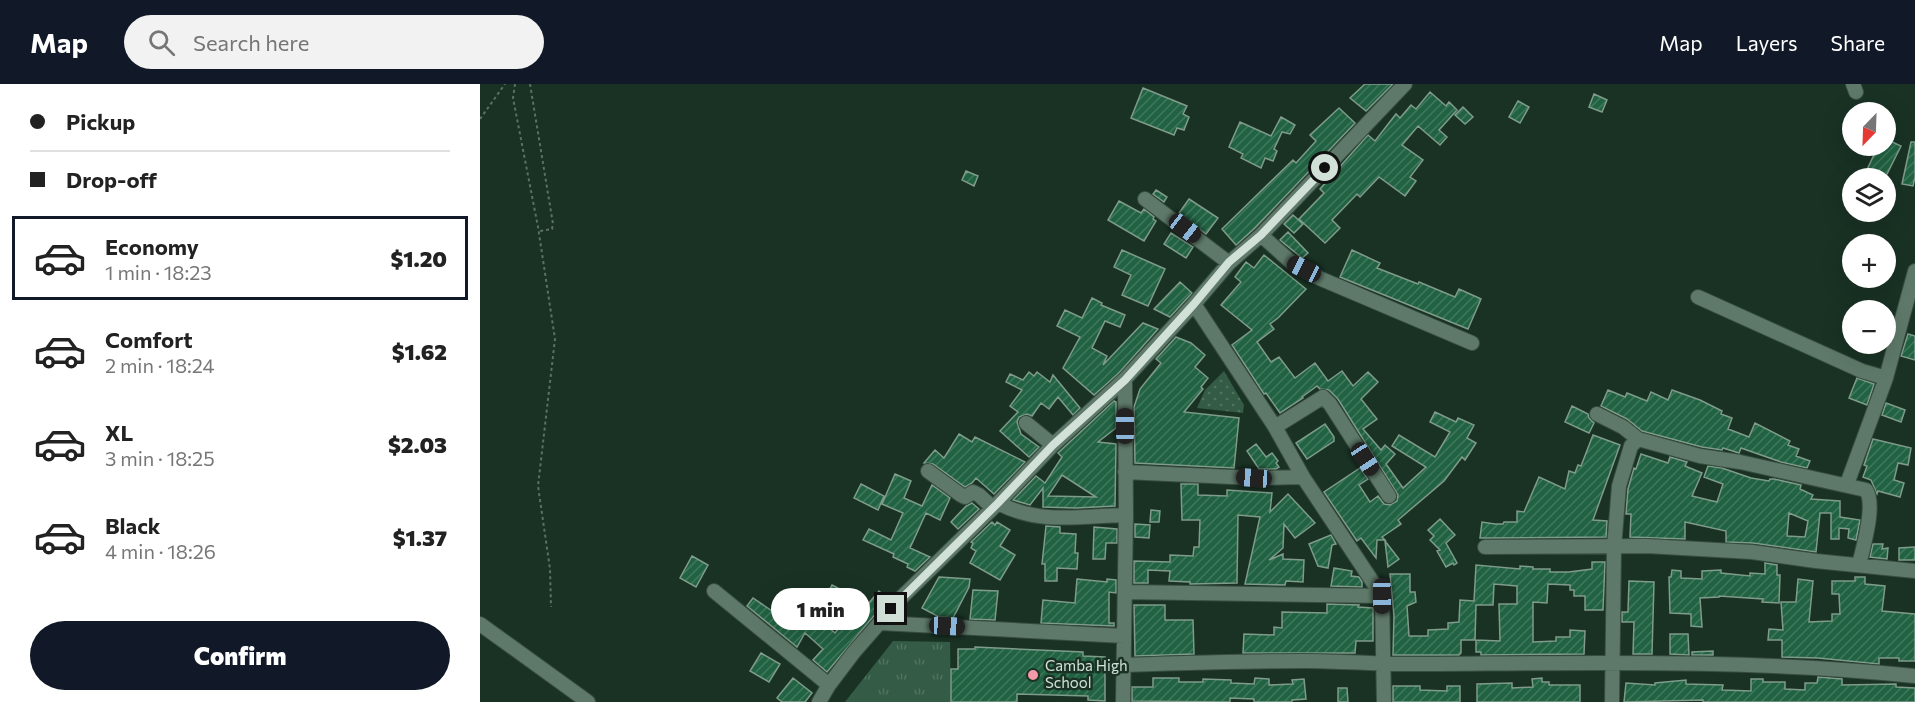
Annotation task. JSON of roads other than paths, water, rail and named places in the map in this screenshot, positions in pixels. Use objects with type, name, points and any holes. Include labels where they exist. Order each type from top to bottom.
[{"type":"street","points":[[819,702],[854,652],[903,596],[995,506],[1053,445],[1125,380],[1229,262],[1261,235],[1405,84]]},
{"type":"street","points":[[1145,199],[1229,262]]},
{"type":"street","points":[[1261,235],[1291,262],[1319,278],[1472,343]]},
{"type":"street","points":[[1847,484],[1886,378],[1915,271]]},
{"type":"street","points":[[1698,297],[1862,371],[1886,378]]},
{"type":"street","points":[[1194,304],[1275,427],[1303,477],[1382,596],[1384,702]]},
{"type":"street","points":[[1122,702],[1126,515],[1125,380]]},
{"type":"street","points":[[1275,427],[1323,397],[1330,404],[1389,496]]},
{"type":"street","points":[[1597,414],[1623,427],[1638,439],[1700,456],[1847,484],[1866,490],[1870,496],[1866,534],[1859,565]]},
{"type":"street","points":[[1026,423],[1053,445]]},
{"type":"street","points":[[1612,702],[1614,548],[1619,486],[1631,446],[1638,439]]},
{"type":"street","points":[[928,471],[965,497],[973,492],[995,506],[1040,518],[1126,515]]},
{"type":"street","points":[[1125,472],[1254,478],[1303,477]]},
{"type":"street","points":[[1485,547],[1647,546],[1752,552],[1915,571]]},
{"type":"street","points":[[714,591],[829,685]]},
{"type":"street","points":[[1125,592],[1382,596]]},
{"type":"street","points":[[880,622],[1124,636]]},
{"type":"street","points":[[480,624],[588,702]]},
{"type":"street","points":[[1122,665],[1297,661],[1383,665],[1612,663],[1841,668],[1915,676]]},
{"type":"place","name":"Camba High School","points":[[1033,675]]}]
